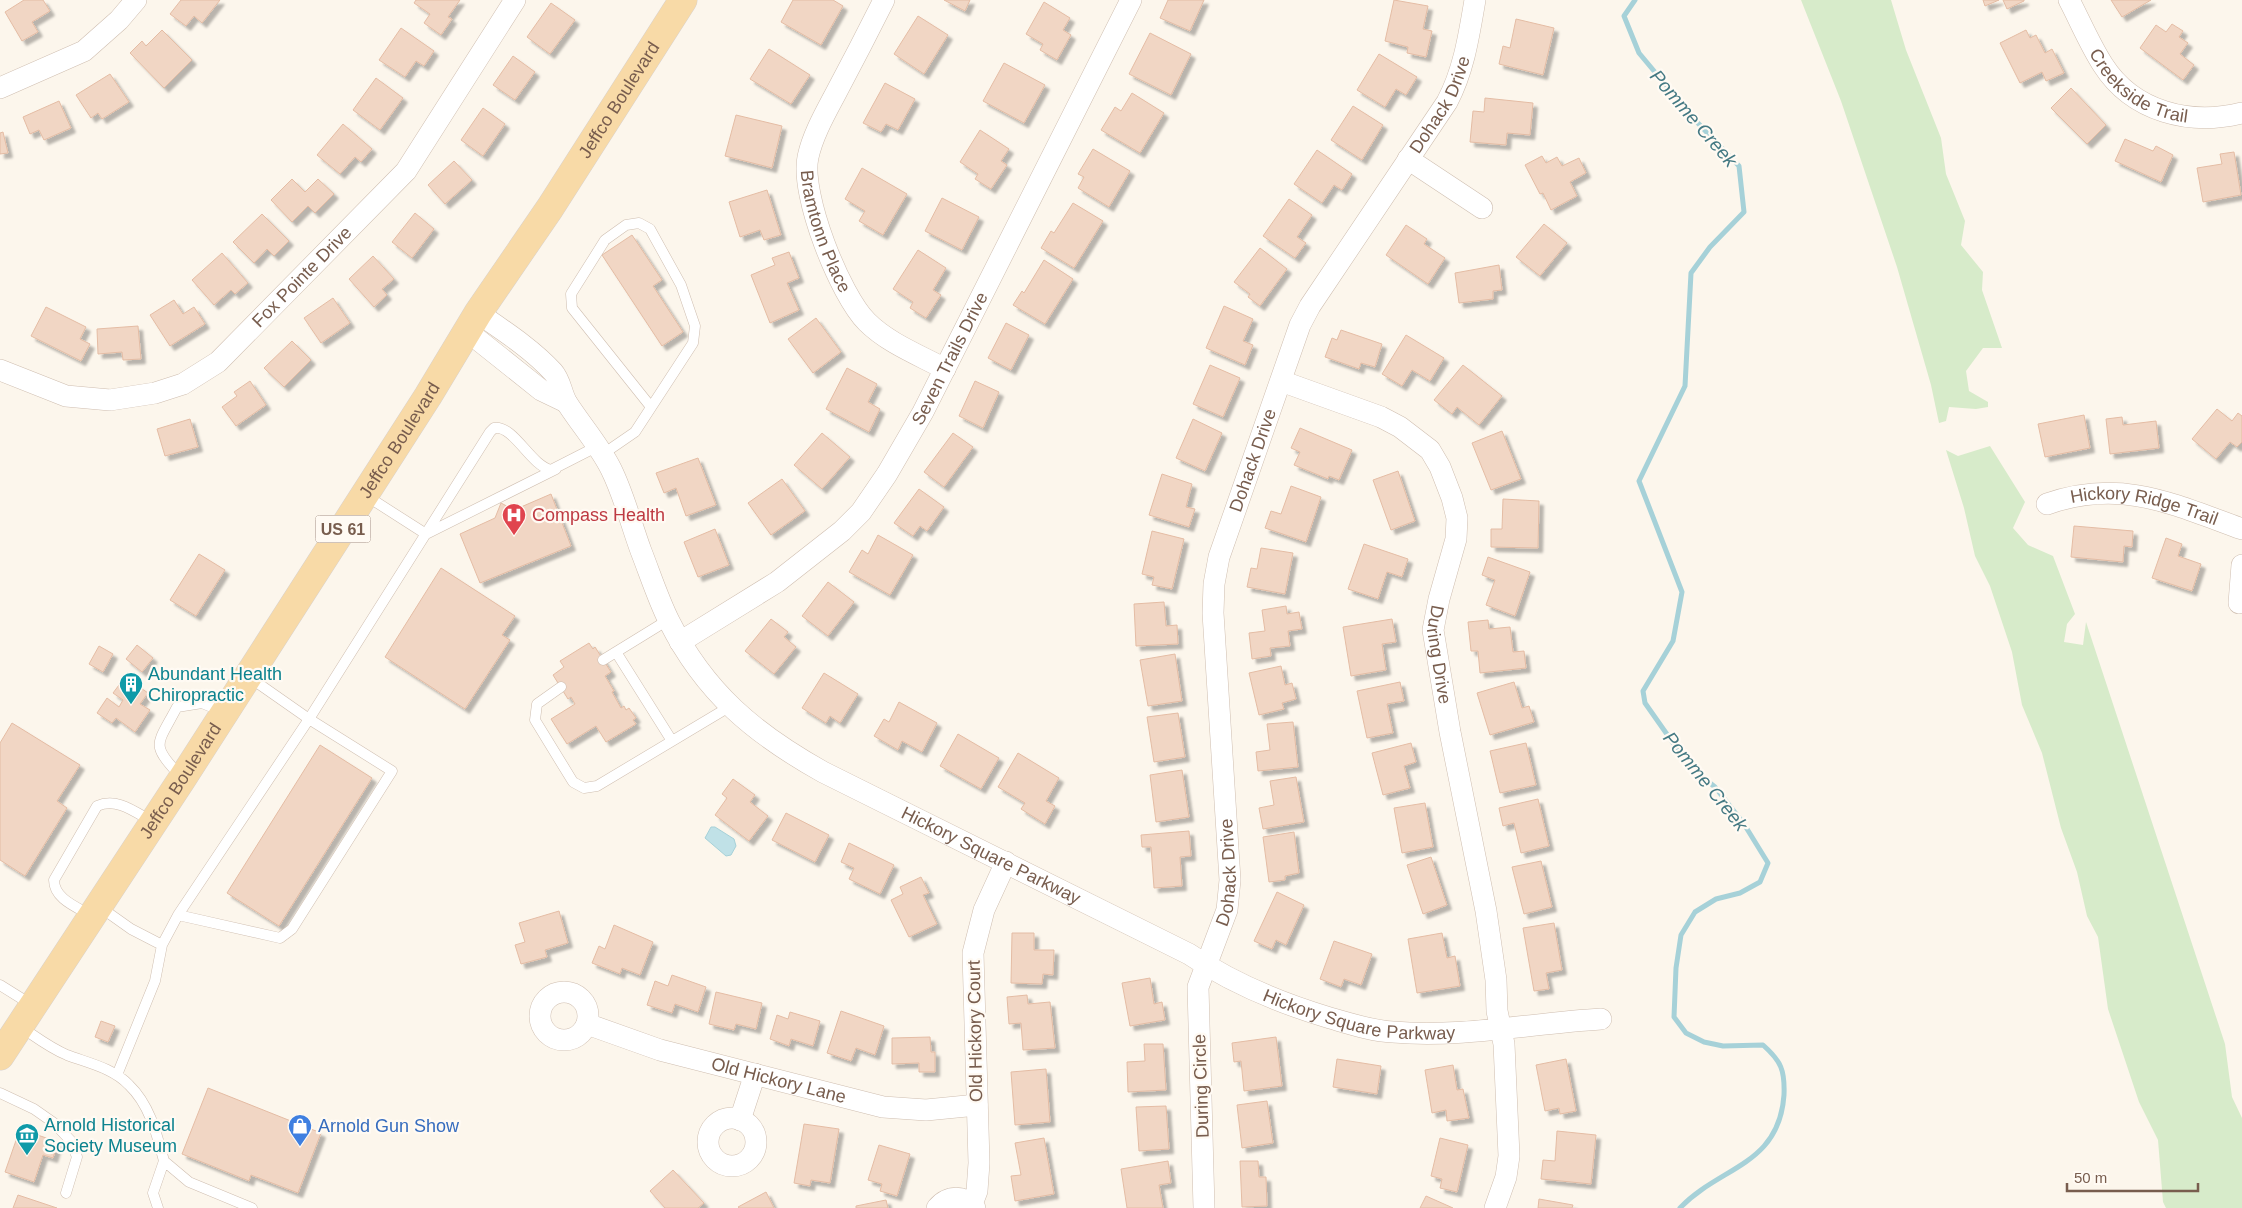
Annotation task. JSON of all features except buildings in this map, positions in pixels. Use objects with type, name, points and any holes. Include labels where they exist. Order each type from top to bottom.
[{"type":"main road","name":"Jeffco Boulevard","points":[[0,1056],[225,713],[473,322],[550,208],[683,0]]},
{"type":"street","points":[[0,88],[84,51],[119,20],[136,0]]},
{"type":"street","name":"Fox Pointe Drive","points":[[0,370],[66,396],[110,400],[155,393],[183,384],[218,362],[406,171],[515,0]]},
{"type":"street","name":"Bramtonn Place","points":[[884,0],[820,124],[808,157],[807,180],[811,204],[840,279],[854,306],[867,322],[885,337],[945,369]]},
{"type":"street","name":"Seven Trails Drive","points":[[680,642],[777,582],[842,531],[855,518],[887,474],[924,412],[1132,0]]},
{"type":"street","name":"Dohack Drive","points":[[1206,965],[1227,910],[1230,880],[1213,613],[1214,584],[1219,557],[1290,350],[1310,306],[1447,102],[1457,83],[1466,53],[1475,0]]},
{"type":"street","name":"Creekside Trail","points":[[2069,0],[2103,65],[2119,84],[2140,100],[2158,110],[2197,119],[2223,118],[2242,113]]},
{"type":"street","points":[[1408,160],[1482,208]]},
{"type":"street","name":"Hickory Square Parkway","points":[[473,322],[541,390],[566,402],[600,450],[618,484],[668,620],[680,642],[703,677],[729,707],[776,745],[823,772],[1189,954],[1222,976],[1260,994],[1302,1010],[1356,1025],[1393,1032],[1501,1028],[1601,1019]]},
{"type":"street","name":"During Drive","points":[[1280,381],[1381,417],[1400,427],[1430,450],[1440,467],[1451,493],[1457,518],[1456,539],[1439,599],[1433,630],[1446,713],[1486,911],[1501,1028]]},
{"type":"street","name":"Hickory Ridge Trail","points":[[2047,504],[2068,496],[2094,492],[2126,492],[2159,500],[2242,529]]},
{"type":"street","points":[[2239,603],[2242,565]]},
{"type":"street","name":"Old Hickory Court","points":[[937,1208],[944,1201],[951,1198],[959,1198],[973,1206],[979,1184],[973,953],[984,910],[1006,862]]},
{"type":"street","name":"During Circle","points":[[1204,1208],[1198,987],[1206,965]]},
{"type":"street","name":"Old Hickory Lane","points":[[587,1024],[660,1050],[883,1107],[926,1110],[977,1105]]},
{"type":"street","points":[[1495,1208],[1506,1177],[1509,1156],[1504,1044],[1501,1028]]},
{"type":"street","points":[[740,1120],[754,1074]]},
{"type":"lane","points":[[426,534],[635,432],[693,343],[695,326],[681,285],[650,229],[639,222],[626,225],[605,240],[571,294],[572,308],[651,407]]},
{"type":"lane","points":[[117,1075],[155,980],[162,945],[178,915],[309,719],[494,428],[504,429],[545,468],[557,469]]},
{"type":"lane","points":[[365,494],[426,534]]},
{"type":"lane","points":[[603,660],[668,620]]},
{"type":"lane","points":[[616,652],[672,741]]},
{"type":"lane","points":[[178,915],[280,938],[292,930],[392,771],[309,719],[248,676]]},
{"type":"lane","points":[[560,687],[537,704],[534,720],[573,782],[584,788],[597,786],[729,707]]},
{"type":"lane","points":[[182,778],[161,755],[158,749],[161,737],[177,707],[202,703],[225,713]]},
{"type":"lane","points":[[154,822],[116,802],[107,802],[97,806],[54,880],[56,891],[62,898],[95,911],[162,945]]},
{"type":"lane","points":[[0,985],[52,1047],[117,1075],[139,1096],[150,1117],[164,1161],[190,1182],[252,1208]]},
{"type":"lane","points":[[0,1093],[34,1109],[54,1123],[71,1141],[77,1157],[66,1193]]},
{"type":"lane","points":[[158,1208],[153,1193],[164,1161]]},
{"type":"green space","points":[[1801,0],[1891,0],[1906,50],[1941,138],[1946,174],[1965,221],[1961,245],[1983,272],[1982,290],[2002,348],[1983,348],[1966,371],[1969,391],[1988,402],[1988,407],[1976,409],[1949,407],[1946,421],[1939,423],[1931,385],[1897,267],[1841,101]]},
{"type":"green space","points":[[1990,446],[2025,502],[2013,528],[2028,545],[2053,556],[2075,614],[2067,624],[2064,642],[2083,645],[2086,622],[2225,1044],[2232,1097],[2242,1118],[2242,1208],[2166,1208],[2163,1202],[2158,1140],[2139,1102],[2108,1009],[2098,937],[2087,916],[2077,872],[2061,828],[2042,753],[2022,705],[2012,652],[1990,586],[1975,556],[1964,508],[1946,450],[1958,456]]},
{"type":"water","points":[[711,827],[715,827],[734,839],[736,846],[731,855],[726,856],[705,838]]},
{"type":"waterway","name":"Pomme Creek","points":[[1635,0],[1624,16],[1639,53],[1695,120],[1739,166],[1744,212],[1710,247],[1691,273],[1685,386],[1639,481],[1682,592],[1673,641],[1643,691],[1645,703],[1690,767],[1715,787],[1744,824],[1768,863],[1760,882],[1740,893],[1716,899],[1695,912],[1681,935],[1676,968],[1674,1017],[1686,1033],[1704,1042],[1723,1046],[1763,1045],[1778,1061],[1784,1079],[1784,1095],[1780,1119],[1771,1137],[1759,1151],[1745,1162],[1696,1194],[1680,1208]]},
{"type":"place","name":"Compass Health","points":[[514,536]]},
{"type":"place","name":"Abundant Health Chiropractic","points":[[131,705]]},
{"type":"place","name":"Arnold Gun Show","points":[[300,1147]]},
{"type":"place","name":"Arnold Historical Society Museum","points":[[27,1156]]}]
